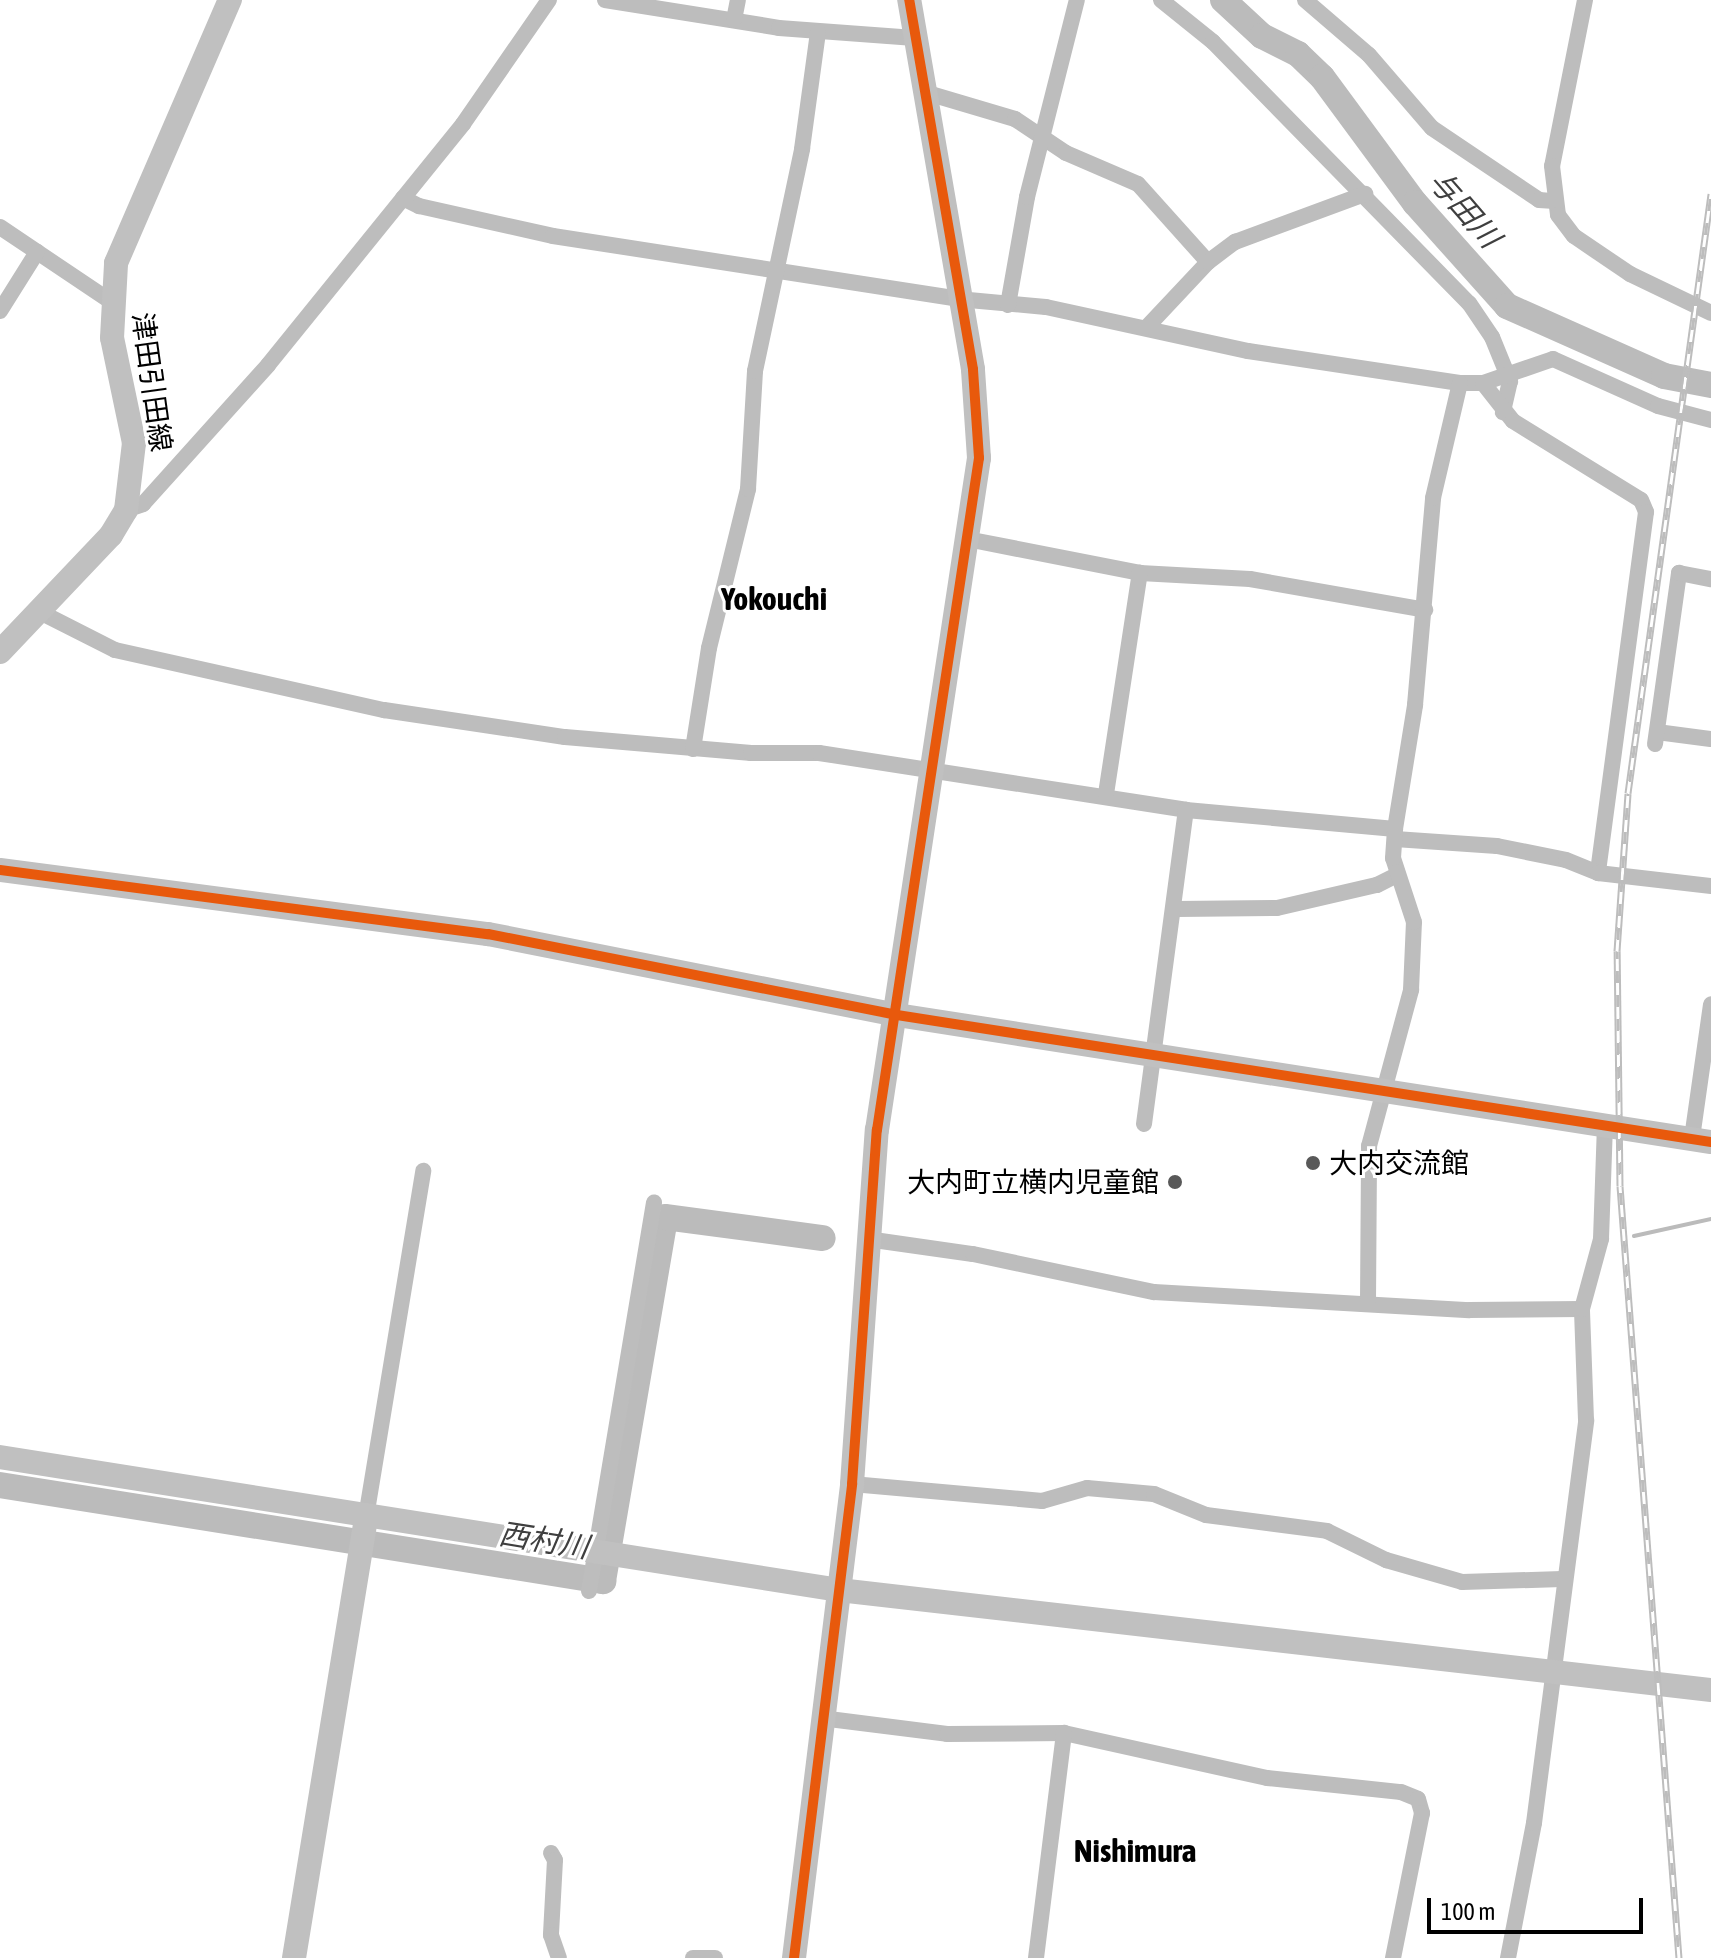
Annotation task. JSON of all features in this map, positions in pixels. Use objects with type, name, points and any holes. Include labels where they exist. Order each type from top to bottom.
[{"type":"street","name":"津田引田線","points":[[0,652],[111,535],[126,510],[134,443],[112,338],[110,301],[127,231],[230,0]]},
{"type":"street","points":[[126,510],[143,504],[268,365],[463,124],[549,0]]},
{"type":"street","points":[[605,0],[818,32],[915,38]]},
{"type":"street","points":[[734,20],[738,0]]},
{"type":"street","points":[[794,1958],[852,1484],[877,1130],[897,1015],[979,458],[973,369],[958,299],[909,0]]},
{"type":"street","points":[[1008,305],[1027,197],[1045,137],[1077,0]]},
{"type":"street","points":[[1161,0],[1213,42],[1469,303],[1492,337],[1510,381],[1503,412]]},
{"type":"street","points":[[1305,0],[1369,55],[1432,128],[1539,200],[1555,201]]},
{"type":"street","points":[[1585,0],[1558,126],[1555,201],[1558,215],[1574,236],[1630,274],[1711,313]]},
{"type":"street","points":[[693,749],[709,648],[737,547],[748,489],[755,371],[780,269],[818,32]]},
{"type":"street","points":[[924,92],[1015,119],[1066,153],[1138,184],[1208,262]]},
{"type":"street","points":[[1147,327],[1208,262],[1269,226],[1365,194]]},
{"type":"street","points":[[403,198],[419,206],[553,236],[1147,327],[1248,351],[1460,383],[1483,383],[1553,359],[1658,406],[1711,420]]},
{"type":"street","points":[[0,227],[110,301]]},
{"type":"street","points":[[0,311],[37,252]]},
{"type":"street","points":[[1368,1302],[1369,1146],[1411,990],[1414,922],[1397,875],[1395,834],[1425,610],[1424,571],[1433,498],[1460,383]]},
{"type":"street","points":[[1483,383],[1503,412],[1641,500],[1646,512],[1598,873]]},
{"type":"street","points":[[967,539],[1140,573],[1250,579],[1425,610]]},
{"type":"street","points":[[1106,794],[1140,573]]},
{"type":"street","points":[[1711,579],[1679,573],[1656,738],[1711,739]]},
{"type":"street","points":[[38,611],[115,650],[384,710],[693,749],[819,753],[1106,794],[1186,810],[1497,846],[1566,860],[1598,873],[1711,886]]},
{"type":"street","points":[[1144,1124],[1151,1055],[1177,909],[1186,810]]},
{"type":"street","points":[[0,870],[488,934],[897,1015],[1701,1140],[1711,1004]]},
{"type":"street","points":[[1177,909],[1277,908],[1377,885],[1397,875]]},
{"type":"street","points":[[1508,1958],[1534,1823],[1562,1579],[1586,1420],[1582,1309],[1601,1239],[1605,1126]]},
{"type":"street","points":[[294,1958],[423,1171]]},
{"type":"street","points":[[589,1591],[654,1202]]},
{"type":"street","points":[[867,1239],[988,1257],[1154,1292],[1469,1310],[1582,1309]]},
{"type":"street","points":[[0,1457],[597,1555],[839,1590],[1711,1690]]},
{"type":"street","points":[[852,1484],[1042,1501],[1087,1488],[1154,1494],[1206,1515],[1327,1531],[1386,1560],[1462,1582],[1562,1579]]},
{"type":"street","points":[[821,1718],[947,1734],[1064,1733],[1267,1778],[1401,1792],[1418,1799],[1422,1813],[1393,1958]]},
{"type":"street","points":[[1036,1958],[1064,1733]]},
{"type":"street","points":[[551,1853],[555,1860],[551,1935],[559,1958]]},
{"type":"street","points":[[693,1958],[715,1958]]},
{"type":"waterway","name":"与田川","points":[[1223,0],[1262,36],[1298,54],[1322,77],[1415,203],[1507,306],[1664,376],[1711,385]]},
{"type":"waterway","name":"西村川","points":[[0,1485],[603,1581],[665,1217],[823,1238]]},
{"type":"waterway","points":[[1634,1236],[1711,1219]]},
{"type":"railway","points":[[1679,1958],[1620,1186],[1617,951],[1628,793],[1711,194]]},
{"type":"cycle path","points":[[794,1958],[852,1484],[877,1130],[979,458],[973,369],[909,0]]},
{"type":"cycle path","points":[[0,870],[488,934],[897,1015],[1711,1142]]},
{"type":"place","name":"大内交流館","points":[[1313,1163]]},
{"type":"place","name":"大内町立横内児童館","points":[[1175,1182]]},
{"type":"district","name":"Yokouchi","points":[[774,599]]},
{"type":"district","name":"Nishimura","points":[[1135,1851]]}]
